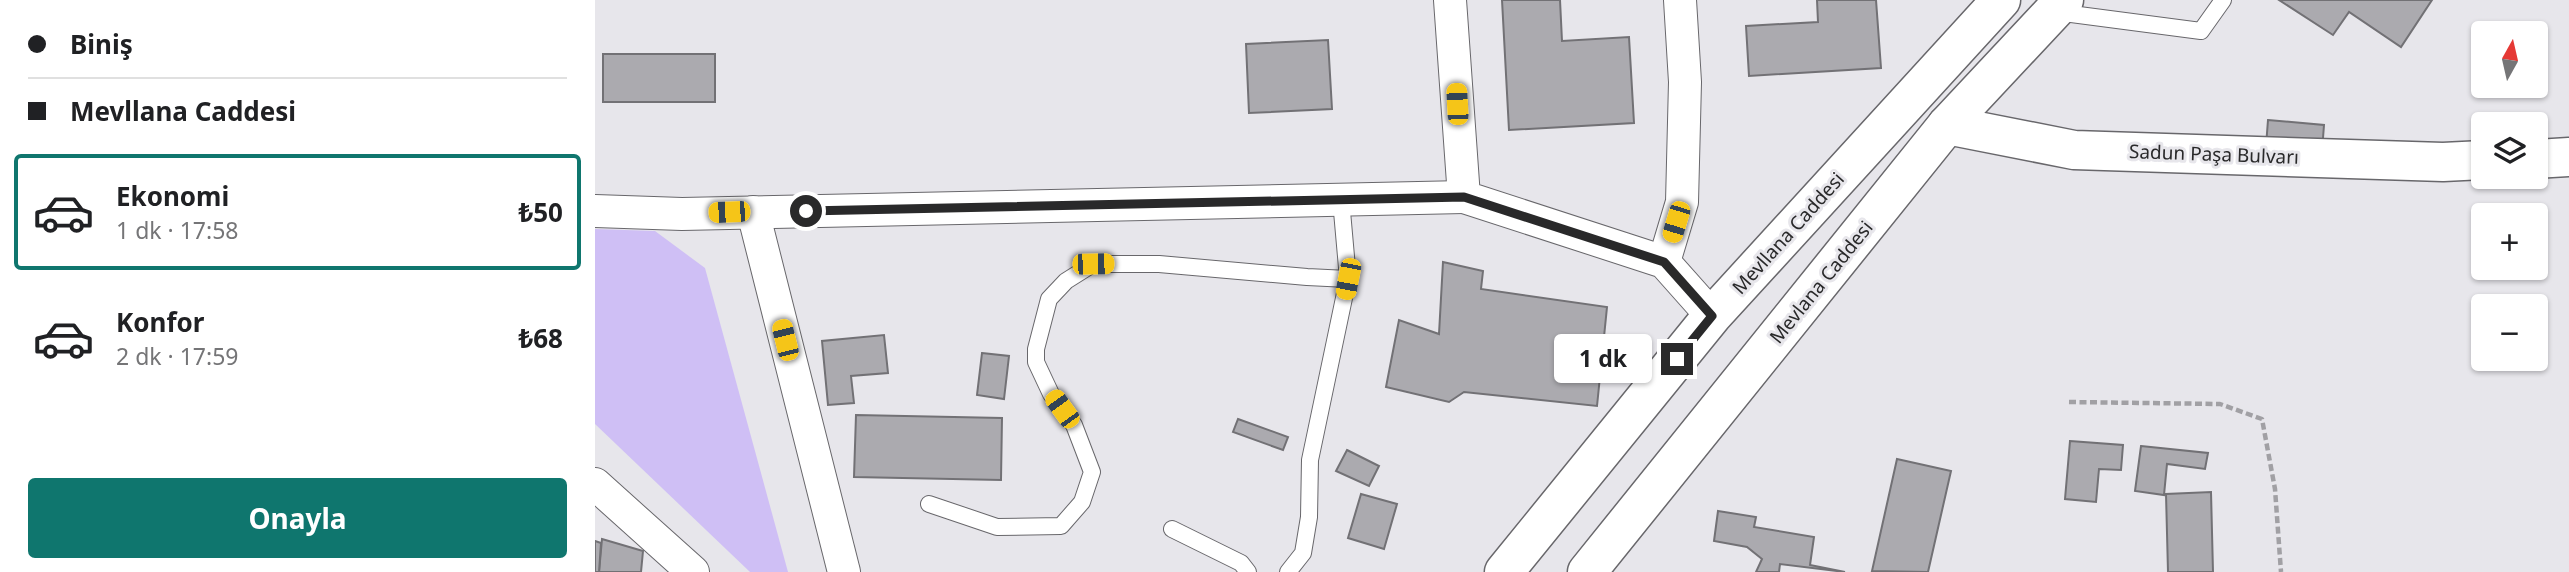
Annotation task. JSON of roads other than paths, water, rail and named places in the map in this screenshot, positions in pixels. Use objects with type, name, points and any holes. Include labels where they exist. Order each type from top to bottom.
[{"type":"main road","name":"Mevllana Caddesi","points":[[1504,572],[1712,316],[2001,0]]},
{"type":"main road","name":"Mevlana Caddesi","points":[[1587,572],[1947,125],[2059,6]]},
{"type":"main road","name":"Sadun Paşa Bulvarı","points":[[1947,125],[2074,149],[2429,162],[2471,160]]},
{"type":"main road","points":[[2548,158],[2569,157]]},
{"type":"street","points":[[1450,0],[1464,197]]},
{"type":"street","points":[[1664,262],[1682,202],[1685,82],[1680,0]]},
{"type":"street","points":[[595,211],[682,214],[1464,197],[1664,262],[1712,316]]},
{"type":"street","points":[[753,212],[843,572]]},
{"type":"street","points":[[597,489],[659,558],[693,572]]},
{"type":"lane","points":[[2059,6],[2201,31],[2223,0]]},
{"type":"lane","points":[[1288,572],[1303,553],[1309,517],[1310,460],[1348,279],[1342,200]]},
{"type":"lane","points":[[929,504],[997,527],[1061,526],[1082,502],[1092,472],[1074,425],[1051,394],[1037,362],[1036,349],[1049,299],[1066,281],[1093,264],[1159,264],[1348,279]]},
{"type":"lane","points":[[1173,529],[1241,563],[1248,572]]}]
